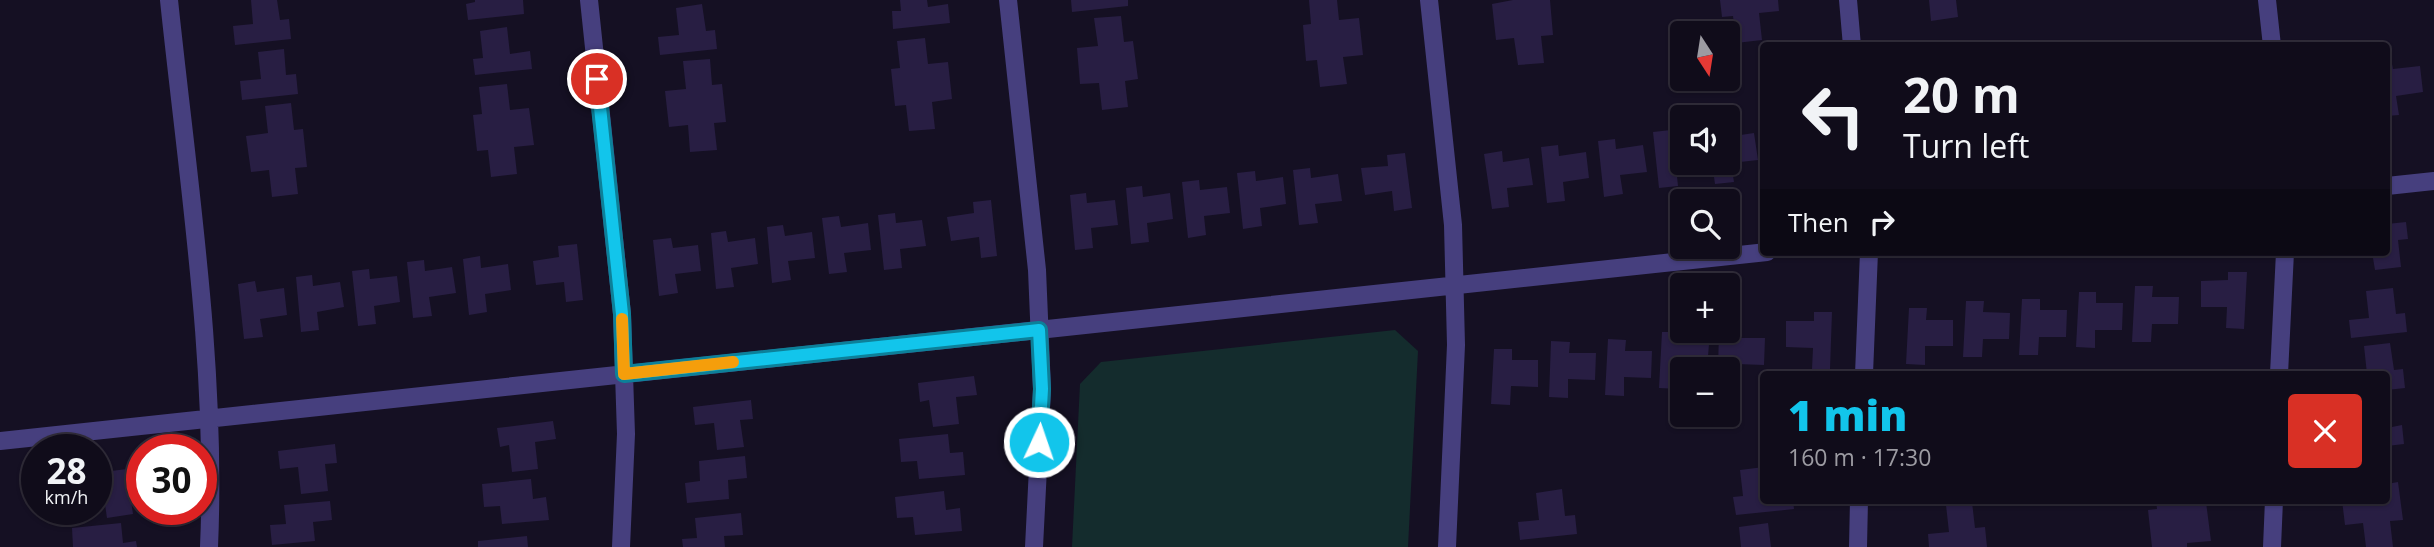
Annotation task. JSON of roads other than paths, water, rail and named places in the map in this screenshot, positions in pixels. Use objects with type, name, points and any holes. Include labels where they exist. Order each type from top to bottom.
[{"type":"street","points":[[169,0],[208,359],[212,478],[209,547]]},
{"type":"street","points":[[589,0],[622,314],[626,434],[621,547]]},
{"type":"street","points":[[1008,0],[1037,270],[1042,389],[1034,547]]},
{"type":"street","points":[[1429,0],[1453,225],[1455,285],[1456,345],[1447,547]]},
{"type":"street","points":[[1847,0],[1852,42]]},
{"type":"street","points":[[2267,0],[2272,42]]},
{"type":"street","points":[[2390,186],[2434,181]]},
{"type":"street","points":[[0,441],[1760,253]]},
{"type":"street","points":[[1864,371],[1869,256]]},
{"type":"street","points":[[2280,371],[2285,256]]},
{"type":"street","points":[[1858,547],[1859,504]]},
{"type":"street","points":[[2272,547],[2274,504]]}]
